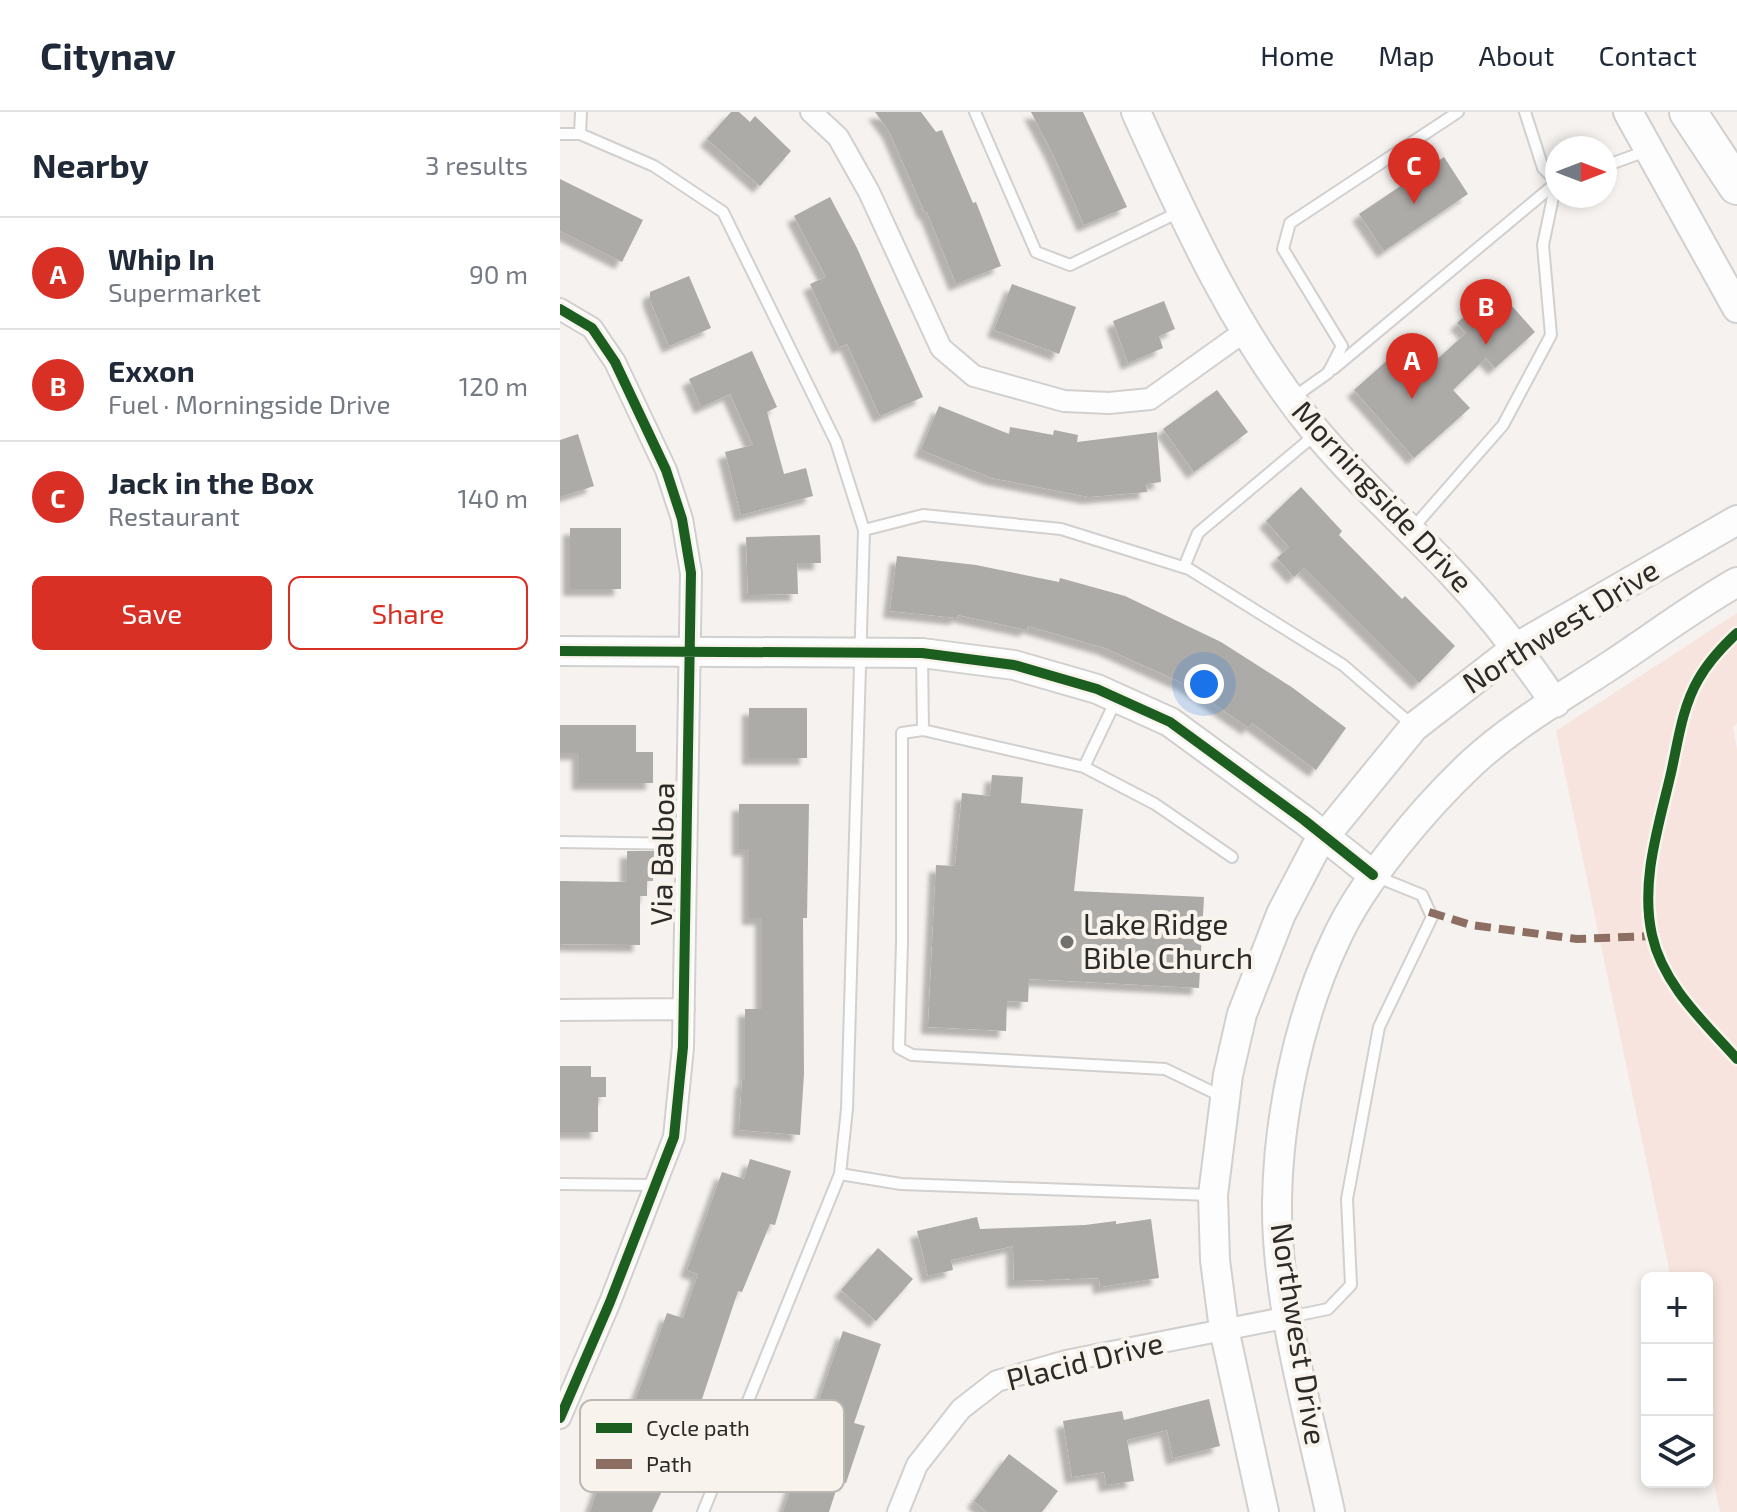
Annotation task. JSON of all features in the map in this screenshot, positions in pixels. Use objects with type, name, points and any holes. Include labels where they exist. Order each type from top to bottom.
[{"type":"highway","points":[[1688,112],[1737,186]]},
{"type":"main road","name":"Morningside Drive","points":[[1136,112],[1181,211],[1245,331],[1291,399],[1317,432],[1454,575],[1517,647],[1555,703]]},
{"type":"main road","points":[[1628,112],[1737,308]]},
{"type":"main road","name":"Northwest Drive","points":[[1264,1512],[1224,1329],[1215,1260],[1213,1195],[1225,1098],[1242,1014],[1281,914],[1324,836],[1414,727],[1517,647],[1737,520]]},
{"type":"main road","name":"Northwest Drive","points":[[1330,1512],[1301,1390],[1289,1317],[1277,1204],[1280,1155],[1293,1071],[1312,997],[1336,937],[1373,875],[1473,762],[1513,730],[1737,582]]},
{"type":"main road","points":[[560,651],[922,653],[1014,665],[1118,697],[1170,722],[1373,875]]},
{"type":"street","points":[[811,112],[838,137],[869,192],[941,348],[974,376],[1064,401],[1109,403],[1150,399],[1245,331]]},
{"type":"street","name":"Via Balboa","points":[[560,309],[592,328],[615,362],[666,470],[682,519],[691,573],[684,1009],[674,1137],[560,1418]]},
{"type":"street","points":[[560,1010],[684,1009]]},
{"type":"street","name":"Placid Drive","points":[[898,1512],[917,1465],[961,1409],[997,1381],[1066,1361],[1289,1317]]},
{"type":"lane","points":[[580,134],[581,112]]},
{"type":"lane","points":[[975,112],[1036,252],[1070,265],[1181,211]]},
{"type":"lane","points":[[1328,373],[1342,346],[1283,249],[1290,223],[1458,112]]},
{"type":"lane","points":[[1525,112],[1545,170]]},
{"type":"lane","points":[[560,134],[580,134],[654,166],[723,212],[836,442],[864,530],[847,1109],[840,1174],[748,1400]]},
{"type":"lane","points":[[1617,162],[1651,149]]},
{"type":"lane","points":[[1291,399],[1328,373],[1545,192]]},
{"type":"lane","points":[[1411,530],[1503,425],[1551,335],[1543,245],[1551,208]]},
{"type":"lane","points":[[1184,567],[1198,533],[1317,432]]},
{"type":"lane","points":[[864,530],[923,515],[1061,529],[1184,567],[1343,665],[1414,727]]},
{"type":"lane","points":[[922,653],[923,730]]},
{"type":"lane","points":[[1084,767],[1118,697]]},
{"type":"lane","points":[[1225,1098],[1165,1069],[912,1055],[899,1048],[902,733],[923,730],[1084,767],[1155,804],[1232,857]]},
{"type":"lane","points":[[560,842],[687,844]]},
{"type":"lane","points":[[1289,1317],[1328,1309],[1351,1285],[1347,1199],[1379,1027],[1432,917],[1422,895],[1373,875]]},
{"type":"lane","points":[[840,1174],[901,1184],[1213,1195]]},
{"type":"lane","points":[[560,1184],[655,1185]]},
{"type":"lane","points":[[703,1512],[711,1492]]},
{"type":"shaded area","points":[[1737,613],[1737,723],[1733,728],[1737,749],[1737,1512],[1720,1512],[1713,1480],[1713,1272],[1670,1272],[1556,731]]},
{"type":"building","points":[[731,112],[739,112],[750,122],[755,116],[791,151],[760,186],[707,139]]},
{"type":"building","points":[[875,112],[921,112],[936,132],[942,130],[973,203],[976,202],[1001,266],[956,284],[889,131]]},
{"type":"building","points":[[1031,112],[1083,112],[1127,207],[1084,225]]},
{"type":"building","points":[[1444,157],[1468,194],[1384,251],[1359,214]]},
{"type":"building","points":[[560,179],[643,220],[622,262],[560,231]]},
{"type":"building","points":[[830,197],[857,248],[923,397],[880,416],[847,344],[839,347],[810,284],[826,277],[794,216]]},
{"type":"building","points":[[689,276],[711,328],[669,346],[650,300],[650,292]]},
{"type":"building","points":[[1012,284],[1076,307],[1059,354],[994,330]]},
{"type":"building","points":[[1496,288],[1535,332],[1495,368],[1486,358],[1453,390],[1470,408],[1414,458],[1354,390],[1409,341],[1431,365],[1466,333],[1457,323]]},
{"type":"building","points":[[1164,301],[1175,329],[1159,336],[1163,348],[1128,363],[1113,321]]},
{"type":"building","points":[[752,351],[777,407],[767,412],[784,474],[806,468],[813,496],[741,515],[725,452],[753,445],[730,394],[701,407],[689,379]]},
{"type":"building","points":[[1217,390],[1248,432],[1194,472],[1163,429]]},
{"type":"building","points":[[939,406],[1009,434],[1010,427],[1053,435],[1054,430],[1078,435],[1077,442],[1157,432],[1161,482],[1146,484],[1147,492],[1089,497],[992,478],[921,450]]},
{"type":"building","points":[[578,434],[594,486],[560,497],[560,440]]},
{"type":"building","points":[[1301,487],[1342,531],[1339,535],[1402,599],[1405,596],[1455,646],[1419,683],[1304,568],[1294,577],[1277,558],[1289,547],[1266,521]]},
{"type":"building","points":[[570,528],[621,528],[621,589],[570,589]]},
{"type":"building","points":[[820,535],[821,563],[797,563],[798,594],[748,595],[746,537]]},
{"type":"building","points":[[897,556],[976,565],[1059,582],[1060,578],[1125,596],[1221,642],[1293,688],[1346,728],[1316,770],[1252,723],[1249,728],[1185,684],[1105,648],[1028,626],[1027,630],[958,615],[957,618],[890,611]]},
{"type":"building","points":[[749,708],[807,708],[807,758],[749,758]]},
{"type":"building","points":[[560,725],[636,725],[636,752],[653,752],[653,783],[579,783],[579,753],[560,753]]},
{"type":"building","name":"Lake Ridge Bible Church","points":[[992,775],[1023,777],[1021,803],[1083,809],[1074,891],[1204,897],[1199,988],[1029,979],[1028,1002],[1007,1001],[1006,1031],[928,1027],[936,865],[955,866],[962,793],[990,796]]},
{"type":"building","points":[[739,804],[809,804],[807,918],[803,918],[804,1074],[800,1135],[739,1130],[742,1080],[745,1080],[745,1009],[762,1009],[762,918],[749,918],[749,849],[739,849]]},
{"type":"building","points":[[627,851],[654,851],[653,881],[647,881],[647,896],[640,896],[640,945],[560,944],[560,881],[627,882]]},
{"type":"building","points":[[560,1066],[591,1066],[591,1077],[606,1077],[606,1097],[598,1097],[598,1132],[560,1132]]},
{"type":"building","points":[[750,1159],[791,1171],[775,1225],[770,1224],[742,1292],[738,1291],[704,1400],[635,1400],[667,1313],[683,1318],[698,1274],[687,1270],[722,1172],[744,1179]]},
{"type":"building","points":[[977,1217],[980,1229],[1116,1221],[1116,1224],[1151,1219],[1159,1278],[1100,1287],[1099,1278],[1014,1281],[1013,1246],[951,1260],[953,1270],[928,1276],[917,1231]]},
{"type":"building","points":[[878,1248],[913,1279],[876,1321],[841,1290]]},
{"type":"building","points":[[843,1331],[881,1344],[854,1423],[865,1426],[846,1483],[844,1400],[819,1400]]},
{"type":"building","points":[[1209,1399],[1220,1446],[1173,1458],[1167,1430],[1127,1440],[1134,1481],[1106,1485],[1104,1472],[1072,1477],[1063,1421],[1122,1411],[1124,1420]]},
{"type":"building","points":[[1009,1454],[1058,1491],[1042,1512],[987,1512],[974,1501]]},
{"type":"building","points":[[597,1492],[662,1492],[652,1512],[590,1512]]},
{"type":"building","points":[[790,1492],[835,1492],[829,1512],[783,1512]]},
{"type":"marked path","points":[[1429,912],[1471,925],[1577,939],[1652,936]]},
{"type":"cycle path","points":[[560,309],[592,328],[615,362],[666,470],[682,519],[691,573],[683,1047],[674,1137],[610,1302],[560,1418]]},
{"type":"cycle path","points":[[1737,633],[1706,667],[1688,702],[1657,833],[1648,894],[1652,935],[1665,970],[1686,1002],[1737,1059]]},
{"type":"cycle path","points":[[560,651],[922,653],[1014,665],[1097,689],[1170,722],[1373,875]]},
{"type":"place","name":"Jack in the Box","points":[[1414,204]]},
{"type":"place","name":"Exxon","points":[[1486,345]]},
{"type":"place","name":"Whip In","points":[[1412,399]]},
{"type":"place","name":"Lake Ridge Bible Church","points":[[1067,942]]}]
